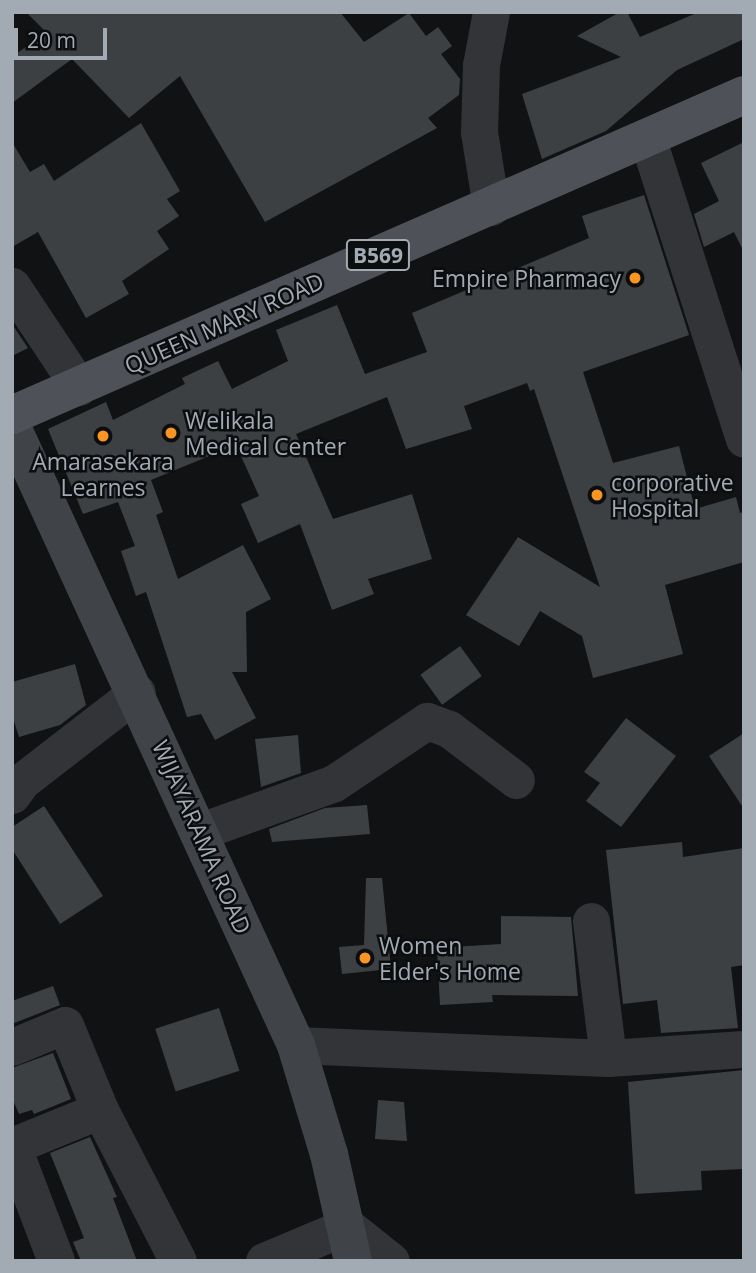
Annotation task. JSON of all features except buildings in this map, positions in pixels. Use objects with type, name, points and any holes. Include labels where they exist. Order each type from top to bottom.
[{"type":"main road","name":"QUEEN MARY ROAD","points":[[12,415],[744,95]]},
{"type":"street","points":[[491,12],[481,65],[479,132],[491,207]]},
{"type":"street","points":[[647,137],[744,439]]},
{"type":"street","points":[[12,286],[79,387]]},
{"type":"street","name":"WIJAYARAMA ROAD","points":[[12,427],[201,831],[296,1045],[350,1243]]},
{"type":"street","points":[[12,795],[22,781],[137,692]]},
{"type":"street","points":[[201,831],[334,783],[427,721],[449,729],[516,780]]},
{"type":"street","points":[[591,921],[608,1058]]},
{"type":"street","points":[[12,1047],[65,1025],[100,1110],[178,1261]]},
{"type":"street","points":[[296,1045],[608,1058],[744,1049]]},
{"type":"street","points":[[56,1261],[12,1146],[100,1110]]},
{"type":"street","points":[[264,1261],[350,1243],[391,1261]]},
{"type":"place","name":"Empire Pharmacy","points":[[635,278]]},
{"type":"place","name":"Welikala Medical Center","points":[[171,433]]},
{"type":"place","name":"Amarasekara Learnes","points":[[103,436]]},
{"type":"place","name":"corporative Hospital","points":[[597,495]]},
{"type":"place","name":"Women Elder's Home","points":[[365,958]]}]
